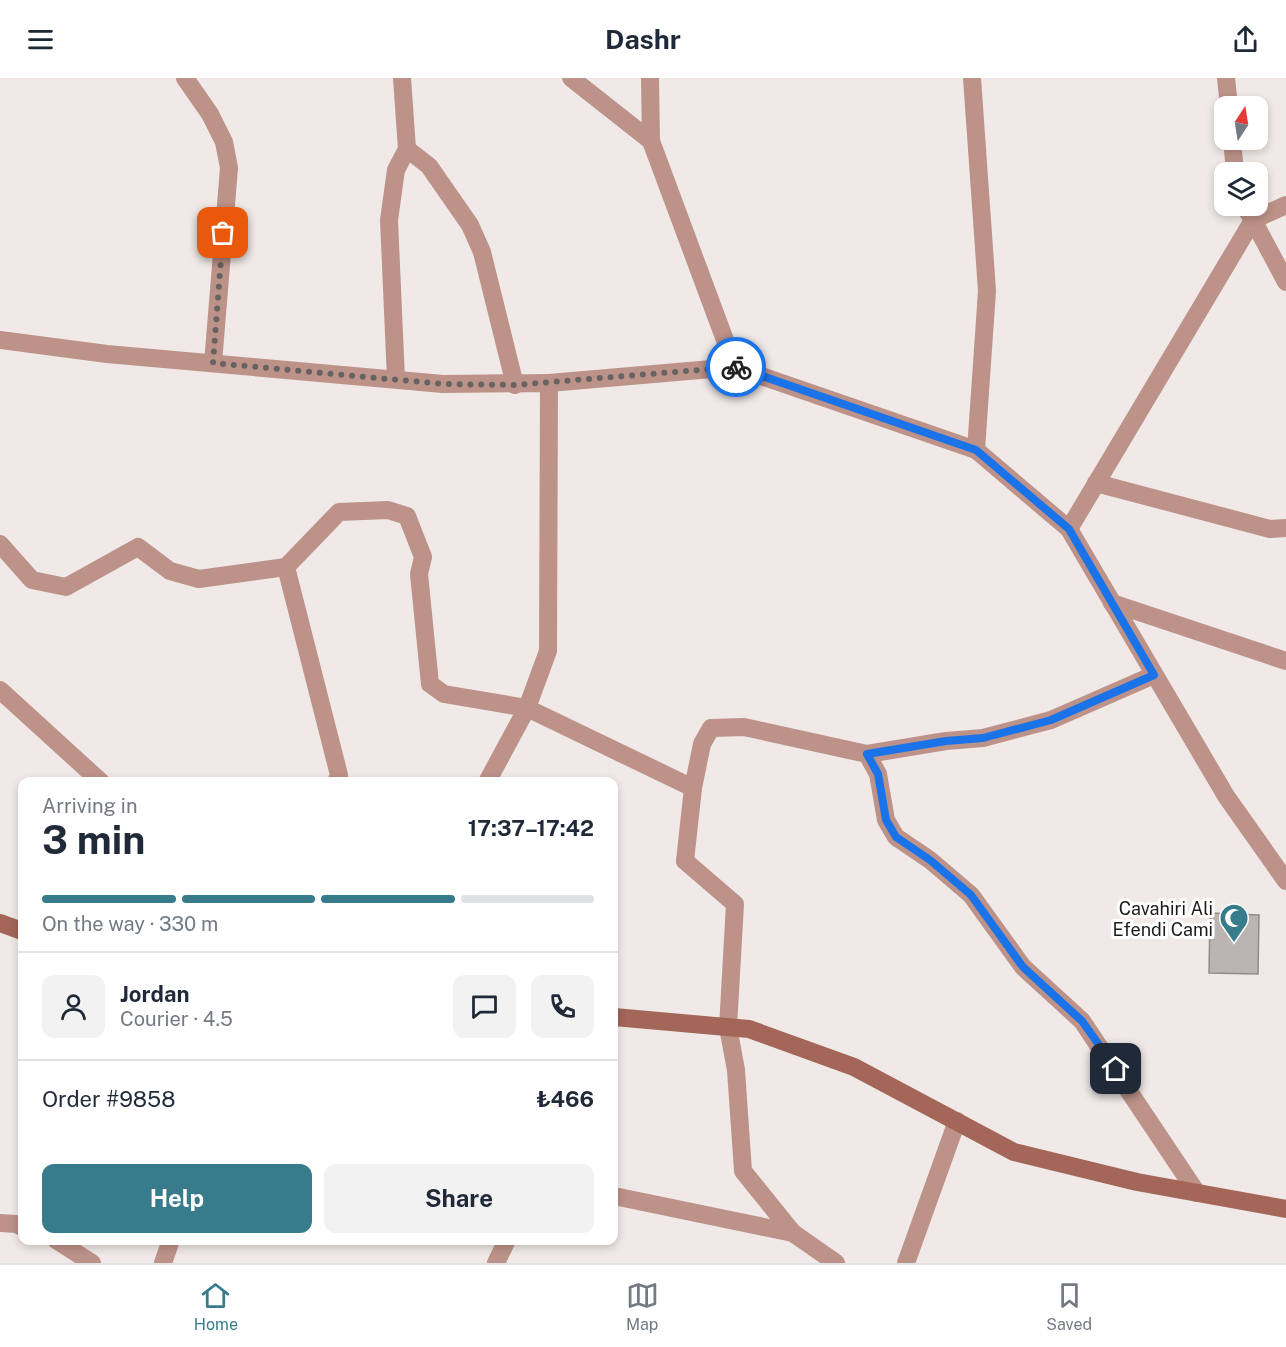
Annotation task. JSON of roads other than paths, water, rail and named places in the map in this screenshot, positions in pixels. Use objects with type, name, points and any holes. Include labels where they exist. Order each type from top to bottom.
[{"type":"street","points":[[185,78],[210,114],[224,142],[229,168],[213,363]]},
{"type":"street","points":[[396,380],[388,220],[396,170],[407,149],[402,78]]},
{"type":"street","points":[[571,78],[651,141]]},
{"type":"street","points":[[650,78],[651,141],[735,367]]},
{"type":"street","points":[[972,78],[987,291],[976,450]]},
{"type":"street","points":[[1226,78],[1228,96]]},
{"type":"street","points":[[407,149],[429,166],[470,225],[482,252],[515,385]]},
{"type":"street","points":[[1268,209],[1286,205]]},
{"type":"street","points":[[1069,529],[1246,216]]},
{"type":"street","points":[[1250,216],[1286,282]]},
{"type":"street","points":[[0,340],[106,354],[443,384],[515,385],[735,367],[976,450],[1069,529],[1226,796],[1286,881]]},
{"type":"street","points":[[489,777],[527,708],[548,651],[549,383]]},
{"type":"street","points":[[1096,483],[1270,529],[1286,528]]},
{"type":"street","points":[[0,544],[32,580],[66,587],[138,547],[170,571],[199,579],[286,567],[339,513],[388,510],[407,516],[423,557],[419,574],[430,684],[444,694],[527,708],[693,788]]},
{"type":"street","points":[[286,567],[338,777]]},
{"type":"street","points":[[1112,603],[1286,661]]},
{"type":"street","points":[[836,1263],[793,1233],[743,1171],[736,1070],[728,1027],[735,904],[685,861],[693,788],[702,744],[711,728],[744,728],[867,754],[946,741],[983,738],[1051,720],[1154,675]]},
{"type":"street","points":[[0,690],[96,777]]},
{"type":"street","points":[[867,754],[878,774],[886,820],[896,837],[930,860],[971,895],[1023,967],[1082,1021],[1197,1193]]},
{"type":"street","points":[[0,923],[18,930]]},
{"type":"street","points":[[618,1017],[749,1029],[854,1067],[1014,1152],[1137,1182],[1286,1209]]},
{"type":"street","points":[[906,1263],[957,1121]]},
{"type":"street","points":[[618,1197],[793,1233]]},
{"type":"street","points":[[0,1223],[18,1225]]},
{"type":"street","points":[[64,1245],[92,1263]]},
{"type":"street","points":[[163,1263],[169,1245]]},
{"type":"street","points":[[496,1263],[505,1245]]},
{"type":"place","name":"Cavahiri Ali Efendi Cami","points":[[1234,944]]}]
